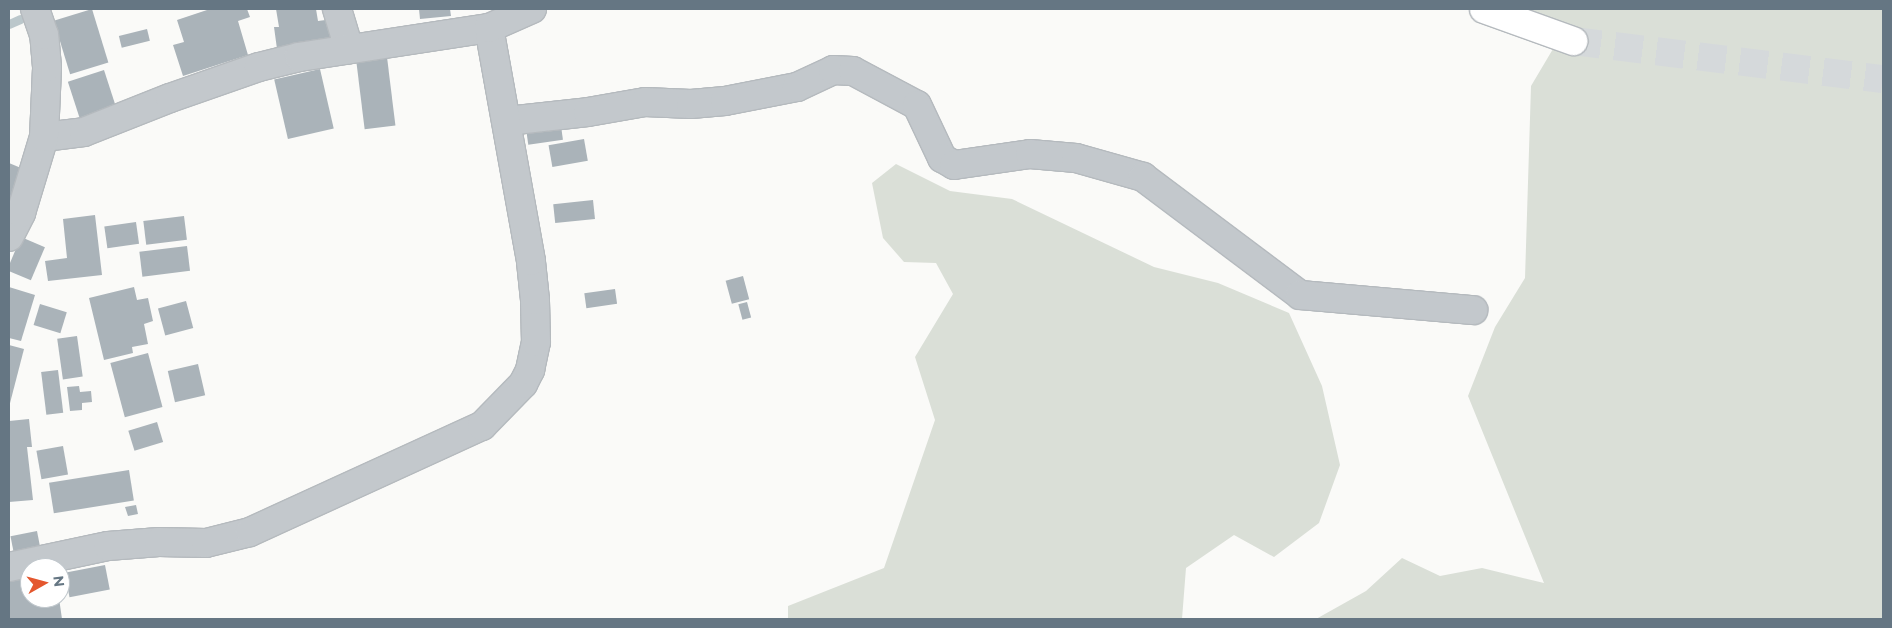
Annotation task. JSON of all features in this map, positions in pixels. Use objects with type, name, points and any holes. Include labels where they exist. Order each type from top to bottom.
[{"type":"main road","points":[[1484,9],[1573,41]]},
{"type":"street","points":[[9,238],[20,213],[44,136],[47,67],[44,35],[35,9]]},
{"type":"street","points":[[337,9],[349,49]]},
{"type":"street","points":[[44,136],[84,132],[259,67],[349,49],[489,28],[532,9]]},
{"type":"street","points":[[9,567],[108,546],[159,542],[206,543],[250,532],[482,426],[523,384],[530,370],[536,342],[531,261],[489,28]]},
{"type":"street","points":[[507,121],[645,102],[691,104],[724,100],[797,87],[833,70],[854,71],[917,105],[942,158],[954,165],[1030,154],[1076,158],[1143,177],[1300,295],[1473,310]]},
{"type":"shaded area","points":[[1521,9],[1883,9],[1883,619],[1316,619],[1366,591],[1402,558],[1440,576],[1482,568],[1544,583],[1468,396],[1495,327],[1525,278],[1531,86],[1566,27]]},
{"type":"shaded area","points":[[896,164],[950,191],[1012,199],[1154,267],[1218,283],[1289,313],[1322,386],[1340,465],[1319,523],[1274,557],[1234,535],[1186,568],[1182,619],[788,619],[788,606],[884,568],[935,420],[915,357],[953,294],[936,263],[904,262],[883,238],[872,183]]},
{"type":"building","points":[[92,9],[108,63],[70,74],[54,21]]},
{"type":"building","points":[[210,9],[247,9],[250,17],[238,21],[248,55],[183,76],[173,45],[184,42],[177,20]]},
{"type":"building","points":[[276,9],[316,9],[318,21],[333,19],[336,41],[277,49],[274,27],[279,27]]},
{"type":"building","points":[[419,9],[450,9],[451,16],[420,19]]},
{"type":"building","points":[[147,29],[150,41],[122,48],[119,36]]},
{"type":"building","points":[[387,57],[395,125],[365,129],[356,61]]},
{"type":"building","points":[[320,69],[334,128],[288,139],[274,80]]},
{"type":"building","points":[[104,70],[119,116],[83,127],[68,82]]},
{"type":"building","points":[[561,126],[563,140],[528,145],[526,131]]},
{"type":"building","points":[[584,139],[588,161],[552,167],[549,145]]},
{"type":"building","points":[[9,163],[21,168],[9,201]]},
{"type":"building","points":[[593,200],[595,219],[555,223],[553,204]]},
{"type":"building","points":[[95,215],[102,275],[48,281],[45,261],[67,258],[63,219]]},
{"type":"building","points":[[184,216],[187,240],[146,245],[143,221]]},
{"type":"building","points":[[136,222],[139,244],[107,248],[104,226]]},
{"type":"building","points":[[21,237],[45,247],[31,280],[9,271],[9,265]]},
{"type":"building","points":[[187,246],[190,271],[142,277],[139,252]]},
{"type":"building","points":[[743,276],[749,299],[732,304],[726,281]]},
{"type":"building","points":[[9,287],[35,295],[21,341],[9,338]]},
{"type":"building","points":[[134,287],[137,300],[148,298],[153,321],[144,324],[148,344],[132,347],[133,353],[104,360],[89,298]]},
{"type":"building","points":[[615,289],[617,304],[586,308],[584,293]]},
{"type":"building","points":[[186,301],[193,328],[165,336],[158,309]]},
{"type":"building","points":[[747,302],[751,317],[742,320],[738,304]]},
{"type":"building","points":[[40,304],[67,312],[60,333],[34,325]]},
{"type":"building","points":[[77,336],[83,377],[63,379],[57,339]]},
{"type":"building","points":[[9,345],[24,349],[9,407]]},
{"type":"building","points":[[148,353],[162,407],[125,417],[110,363]]},
{"type":"building","points":[[198,364],[205,395],[175,402],[168,371]]},
{"type":"building","points":[[58,370],[63,413],[46,415],[41,372]]},
{"type":"building","points":[[79,386],[80,392],[91,391],[92,402],[82,403],[82,410],[70,411],[67,387]]},
{"type":"building","points":[[29,419],[32,447],[27,447],[33,500],[9,502],[9,421]]},
{"type":"building","points":[[157,422],[163,442],[134,451],[128,431]]},
{"type":"building","points":[[63,446],[68,475],[41,479],[36,451]]},
{"type":"building","points":[[129,470],[134,501],[54,513],[49,483]]},
{"type":"building","points":[[136,505],[138,514],[128,516],[125,507]]},
{"type":"building","points":[[37,531],[41,551],[14,556],[10,536]]},
{"type":"building","points":[[105,565],[110,590],[70,597],[70,572]]},
{"type":"building","points":[[20,579],[20,608],[60,608],[62,619],[9,619],[9,581]]},
{"type":"waterway","points":[[9,24],[20,19]]},
{"type":"tunnel","points":[[1573,41],[1883,79]]}]
